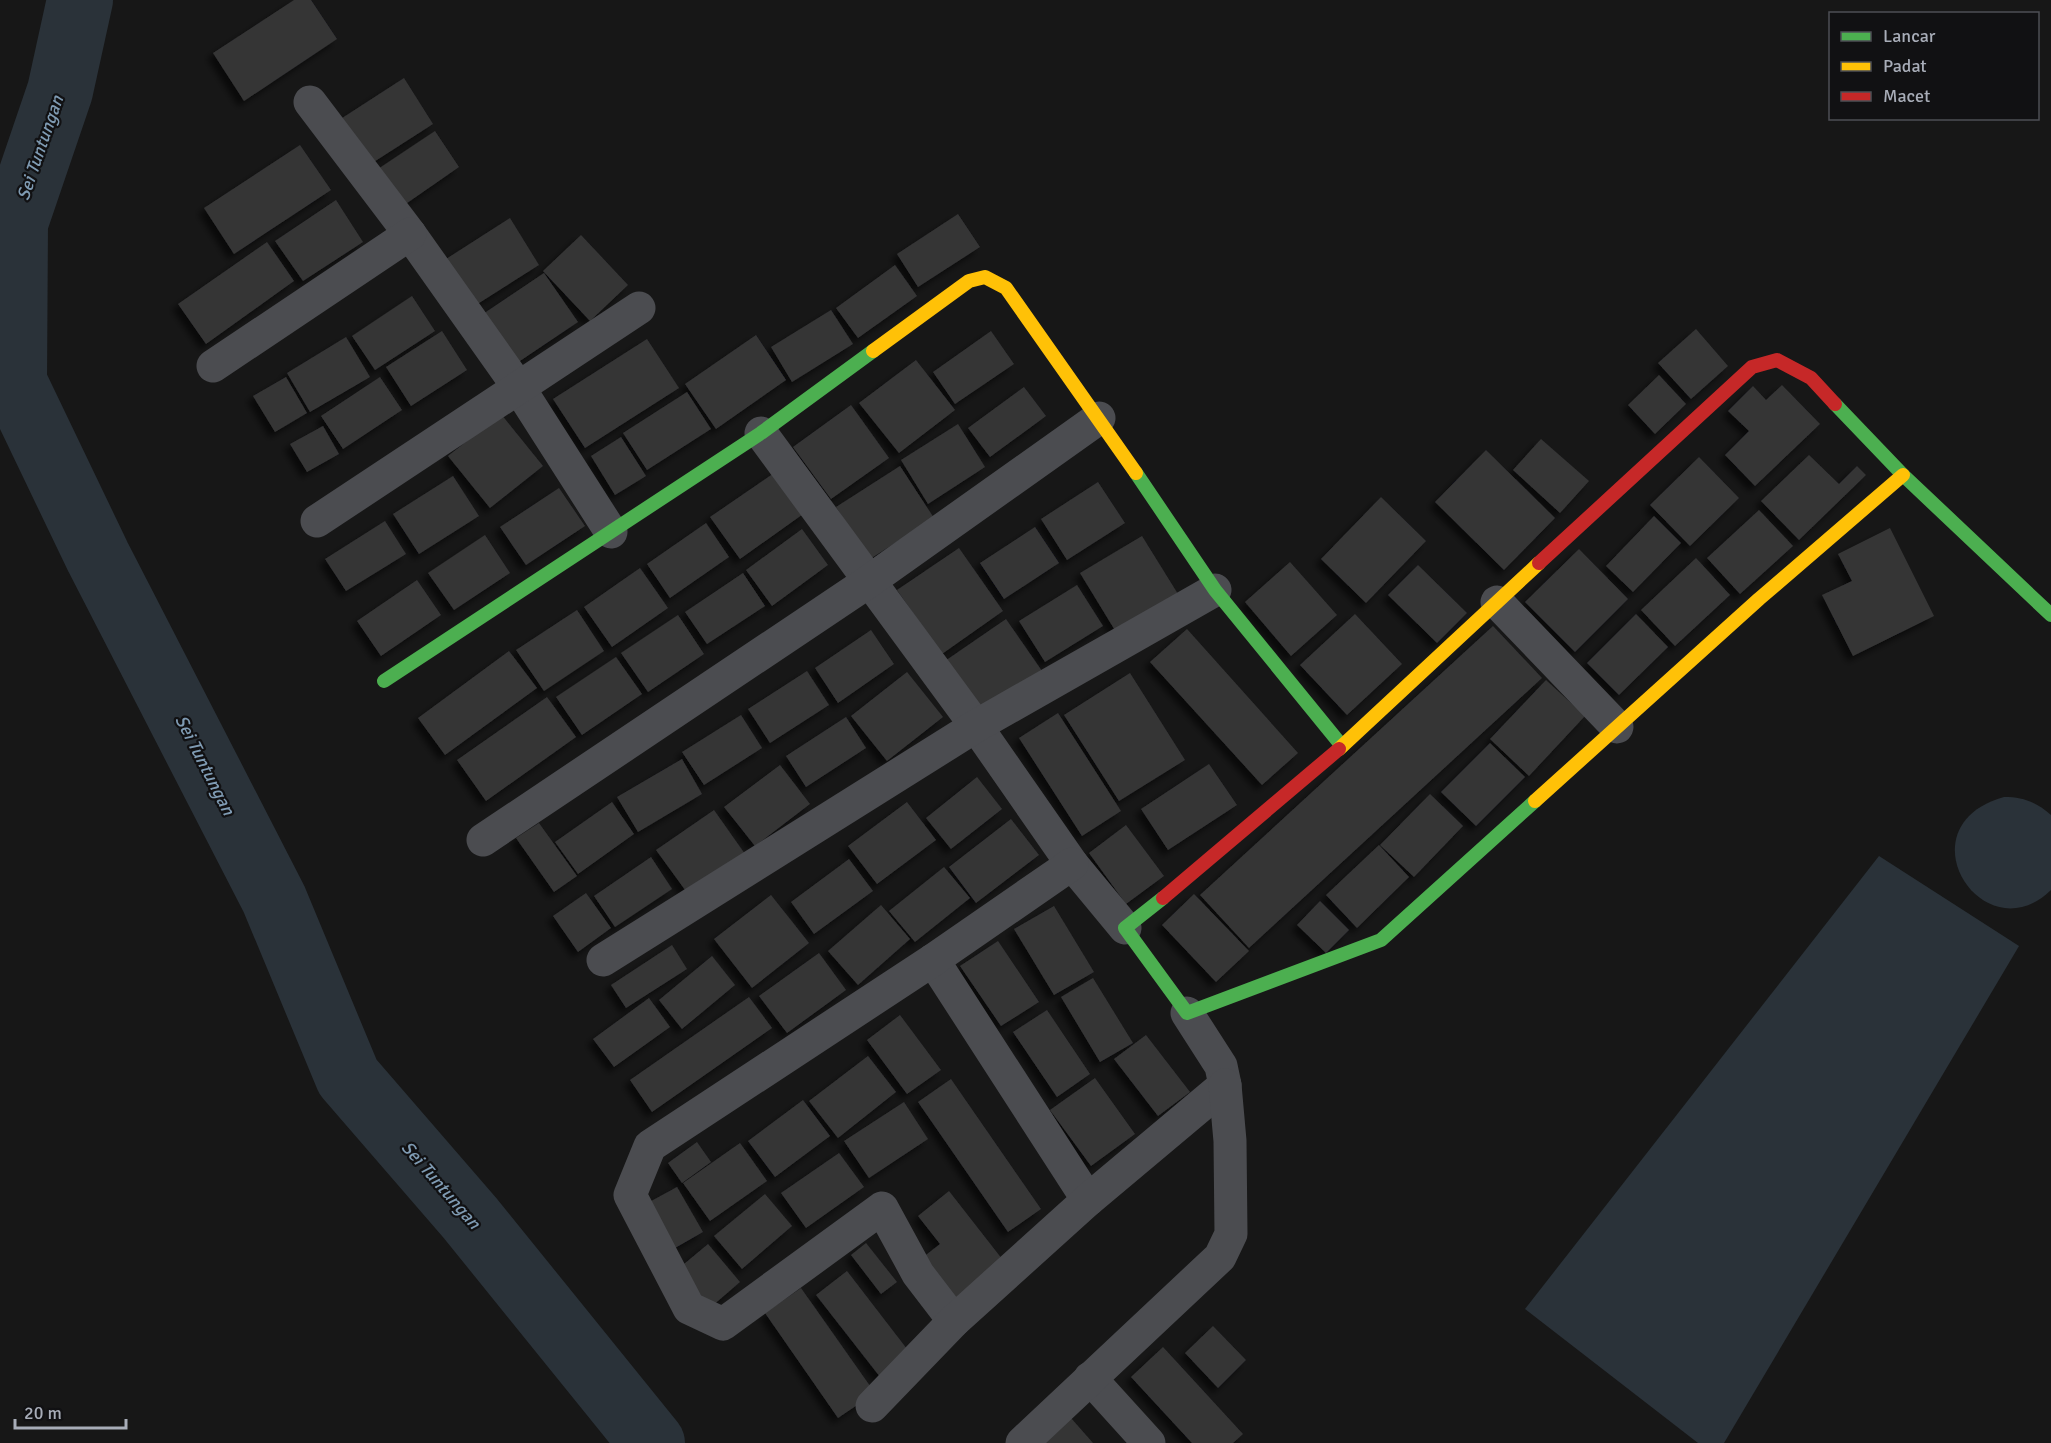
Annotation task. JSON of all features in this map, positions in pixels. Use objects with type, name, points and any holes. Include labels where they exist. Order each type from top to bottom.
[{"type":"street","points":[[310,102],[410,234],[519,388],[610,532]]},
{"type":"street","points":[[213,366],[410,234]]},
{"type":"street","points":[[384,681],[761,433],[969,280],[985,277],[1006,288],[1215,590],[1342,746]]},
{"type":"street","points":[[317,521],[639,308]]},
{"type":"street","points":[[1125,928],[1205,866],[1342,746],[1752,367],[1777,360],[1811,378],[1903,475],[2051,615]]},
{"type":"street","points":[[483,840],[868,582],[1098,418]]},
{"type":"street","points":[[761,433],[868,582],[976,726],[1072,864],[1125,928],[1221,1066],[1230,1140],[1231,1234],[1220,1257],[1022,1443]]},
{"type":"street","points":[[1186,1013],[1381,940],[1759,599],[1903,475]]},
{"type":"street","points":[[603,960],[976,726],[1215,590]]},
{"type":"street","points":[[1497,602],[1617,727]]},
{"type":"street","points":[[954,1322],[918,1274],[882,1208],[723,1324],[689,1308],[630,1195],[650,1146],[933,960],[1072,864]]},
{"type":"street","points":[[933,960],[1088,1200]]},
{"type":"street","points":[[872,1406],[954,1322],[1088,1200],[1225,1085]]},
{"type":"street","points":[[1090,1378],[1149,1443]]},
{"type":"shaded area","points":[[2004,797],[2029,801],[2051,815],[2051,890],[2025,906],[2000,907],[1979,897],[1963,879],[1955,857],[1958,833],[1973,812]]},
{"type":"shaded area","points":[[1879,856],[2019,946],[1724,1443],[1698,1443],[1525,1309]]},
{"type":"building","points":[[294,0],[311,0],[337,39],[244,101],[213,53]]},
{"type":"building","points":[[404,78],[433,124],[366,167],[336,122]]},
{"type":"building","points":[[435,131],[459,167],[400,208],[375,171]]},
{"type":"building","points":[[300,145],[331,190],[234,254],[204,208]]},
{"type":"building","points":[[336,200],[363,242],[303,281],[275,241]]},
{"type":"building","points":[[958,214],[980,247],[918,287],[897,254]]},
{"type":"building","points":[[510,218],[539,265],[476,305],[446,259]]},
{"type":"building","points":[[581,235],[628,285],[590,321],[543,271]]},
{"type":"building","points":[[267,242],[294,281],[206,344],[178,304]]},
{"type":"building","points":[[895,265],[917,296],[858,338],[836,308]]},
{"type":"building","points":[[544,273],[578,322],[514,365],[480,316]]},
{"type":"building","points":[[412,296],[435,331],[375,370],[352,336]]},
{"type":"building","points":[[831,310],[853,344],[792,382],[771,347]]},
{"type":"building","points":[[1696,329],[1728,366],[1691,399],[1658,363]]},
{"type":"building","points":[[442,331],[467,370],[411,406],[386,367]]},
{"type":"building","points":[[991,331],[1014,364],[955,404],[933,372]]},
{"type":"building","points":[[756,335],[786,380],[716,429],[685,384]]},
{"type":"building","points":[[346,337],[370,377],[310,412],[287,373]]},
{"type":"building","points":[[647,339],[679,388],[585,448],[553,399]]},
{"type":"building","points":[[916,360],[955,410],[899,453],[859,403]]},
{"type":"building","points":[[1659,375],[1686,404],[1655,434],[1628,405]]},
{"type":"building","points":[[286,377],[307,413],[275,432],[253,396]]},
{"type":"building","points":[[380,377],[402,410],[343,449],[321,416]]},
{"type":"building","points":[[1782,385],[1820,424],[1755,486],[1725,455],[1749,431],[1728,411],[1753,386],[1766,400]]},
{"type":"building","points":[[1024,387],[1046,416],[990,457],[968,428]]},
{"type":"building","points":[[687,392],[711,429],[647,470],[623,433]]},
{"type":"building","points":[[851,405],[889,458],[831,499],[793,447]]},
{"type":"building","points":[[501,414],[543,466],[490,508],[448,456]]},
{"type":"building","points":[[958,424],[985,467],[928,504],[901,460]]},
{"type":"building","points":[[323,426],[339,454],[307,472],[290,444]]},
{"type":"building","points":[[621,437],[646,476],[615,495],[591,456]]},
{"type":"building","points":[[1541,439],[1589,481],[1560,513],[1513,470]]},
{"type":"building","points":[[1486,450],[1555,518],[1504,570],[1435,502]]},
{"type":"building","points":[[1809,455],[1839,484],[1857,466],[1866,475],[1799,540],[1761,501]]},
{"type":"building","points":[[1699,457],[1739,498],[1690,546],[1650,505]]},
{"type":"building","points":[[900,466],[934,518],[870,559],[836,507]]},
{"type":"building","points":[[777,471],[806,512],[740,559],[710,517]]},
{"type":"building","points":[[453,476],[479,516],[419,554],[393,514]]},
{"type":"building","points":[[1098,482],[1125,523],[1067,560],[1041,519]]},
{"type":"building","points":[[559,488],[585,526],[526,565],[500,527]]},
{"type":"building","points":[[1381,497],[1426,541],[1366,603],[1321,559]]},
{"type":"building","points":[[1759,510],[1793,546],[1740,594],[1707,558]]},
{"type":"building","points":[[1654,516],[1681,543],[1633,592],[1606,566]]},
{"type":"building","points":[[385,521],[406,554],[346,591],[325,559]]},
{"type":"building","points":[[706,523],[729,557],[670,598],[647,564]]},
{"type":"building","points":[[1035,527],[1059,563],[1004,599],[980,563]]},
{"type":"building","points":[[1890,528],[1934,616],[1853,656],[1822,595],[1852,581],[1838,554]]},
{"type":"building","points":[[802,529],[828,565],[772,606],[746,570]]},
{"type":"building","points":[[485,535],[510,573],[454,610],[428,573]]},
{"type":"building","points":[[1142,536],[1178,594],[1116,632],[1080,573]]},
{"type":"building","points":[[959,548],[1003,611],[942,654],[897,590]]},
{"type":"building","points":[[1579,549],[1628,599],[1575,652],[1525,602]]},
{"type":"building","points":[[1696,558],[1730,595],[1675,646],[1641,610]]},
{"type":"building","points":[[1290,562],[1337,615],[1291,656],[1245,602]]},
{"type":"building","points":[[1418,565],[1467,613],[1437,643],[1388,595]]},
{"type":"building","points":[[640,568],[668,608],[612,647],[584,607]]},
{"type":"building","points":[[743,573],[765,606],[707,644],[685,612]]},
{"type":"building","points":[[417,580],[441,615],[381,656],[357,621]]},
{"type":"building","points":[[1077,585],[1103,626],[1045,662],[1019,621]]},
{"type":"building","points":[[577,610],[604,651],[544,691],[516,650]]},
{"type":"building","points":[[1355,614],[1402,664],[1347,715],[1300,665]]},
{"type":"building","points":[[1636,614],[1668,647],[1619,695],[1587,663]]},
{"type":"building","points":[[678,615],[704,654],[648,692],[621,653]]},
{"type":"building","points":[[1006,619],[1042,671],[980,713],[945,661]]},
{"type":"building","points":[[1493,626],[1542,678],[1249,948],[1200,895]]},
{"type":"building","points":[[1187,629],[1298,753],[1262,785],[1150,662]]},
{"type":"building","points":[[871,630],[894,664],[838,703],[815,668]]},
{"type":"building","points":[[509,651],[537,688],[445,755],[418,718]]},
{"type":"building","points":[[616,657],[642,694],[582,735],[556,697]]},
{"type":"building","points":[[807,671],[829,705],[770,743],[748,709]]},
{"type":"building","points":[[907,672],[943,717],[887,761],[851,716]]},
{"type":"building","points":[[1130,673],[1185,760],[1119,801],[1064,715]]},
{"type":"building","points":[[1546,680],[1585,716],[1529,776],[1490,739]]},
{"type":"building","points":[[547,697],[576,737],[486,801],[457,760]]},
{"type":"building","points":[[1058,713],[1121,811],[1082,836],[1019,738]]},
{"type":"building","points":[[741,715],[762,748],[704,785],[682,752]]},
{"type":"building","points":[[846,717],[866,748],[806,787],[786,756]]},
{"type":"building","points":[[1490,743],[1525,777],[1476,826],[1441,792]]},
{"type":"building","points":[[682,759],[702,794],[638,832],[617,797]]},
{"type":"building","points":[[1209,764],[1237,805],[1168,850],[1141,809]]},
{"type":"building","points":[[780,765],[810,804],[755,846],[724,807]]},
{"type":"building","points":[[977,777],[1002,809],[951,849],[926,818]]},
{"type":"building","points":[[1430,794],[1463,826],[1414,877],[1380,845]]},
{"type":"building","points":[[612,802],[634,834],[578,874],[555,842]]},
{"type":"building","points":[[907,802],[936,840],[877,884],[848,846]]},
{"type":"building","points":[[714,810],[745,854],[688,894],[656,850]]},
{"type":"building","points":[[1011,819],[1039,855],[976,903],[949,867]]},
{"type":"building","points":[[539,823],[577,876],[554,892],[516,838]]},
{"type":"building","points":[[1126,825],[1164,876],[1126,904],[1089,853]]},
{"type":"building","points":[[1379,845],[1409,877],[1357,928],[1326,895]]},
{"type":"building","points":[[651,857],[672,889],[615,927],[594,896]]},
{"type":"building","points":[[849,859],[873,891],[814,934],[791,902]]},
{"type":"building","points":[[944,867],[970,898],[915,942],[889,911]]},
{"type":"building","points":[[586,893],[611,928],[578,952],[553,916]]},
{"type":"building","points":[[1194,894],[1249,951],[1216,982],[1162,925]]},
{"type":"building","points":[[771,895],[809,943],[752,988],[714,939]]},
{"type":"building","points":[[1320,901],[1349,930],[1326,953],[1297,925]]},
{"type":"building","points":[[881,905],[910,939],[858,985],[828,951]]},
{"type":"building","points":[[1054,906],[1094,972],[1054,995],[1014,929]]},
{"type":"building","points":[[998,941],[1039,1002],[1001,1026],[960,966]]},
{"type":"building","points":[[672,945],[687,969],[626,1008],[611,985]]},
{"type":"building","points":[[819,953],[846,990],[787,1033],[759,996]]},
{"type":"building","points":[[712,956],[735,985],[682,1029],[659,1000]]},
{"type":"building","points":[[1093,978],[1133,1043],[1100,1062],[1061,997]]},
{"type":"building","points":[[749,997],[772,1028],[652,1112],[630,1080]]},
{"type":"building","points":[[649,998],[670,1027],[614,1067],[593,1039]]},
{"type":"building","points":[[1047,1010],[1090,1074],[1057,1097],[1013,1032]]},
{"type":"building","points":[[900,1015],[941,1070],[907,1094],[867,1040]]},
{"type":"building","points":[[1146,1035],[1190,1092],[1158,1116],[1114,1059]]},
{"type":"building","points":[[868,1056],[896,1092],[838,1138],[809,1101]]},
{"type":"building","points":[[1095,1078],[1135,1134],[1091,1166],[1050,1110]]},
{"type":"building","points":[[951,1079],[1041,1209],[1008,1232],[918,1102]]},
{"type":"building","points":[[803,1100],[830,1136],[775,1177],[748,1141]]},
{"type":"building","points":[[904,1102],[928,1139],[869,1178],[844,1141]]},
{"type":"building","points":[[697,1142],[711,1162],[682,1183],[668,1163]]},
{"type":"building","points":[[740,1143],[767,1181],[710,1221],[683,1183]]},
{"type":"building","points":[[839,1153],[864,1187],[806,1228],[781,1193]]},
{"type":"building","points":[[677,1187],[703,1232],[668,1252],[642,1206]]},
{"type":"building","points":[[949,1191],[1006,1264],[957,1302],[922,1258],[940,1244],[918,1216]]},
{"type":"building","points":[[765,1194],[792,1226],[742,1269],[714,1236]]},
{"type":"building","points":[[866,1243],[897,1282],[881,1294],[851,1255]]},
{"type":"building","points":[[708,1244],[740,1282],[711,1307],[678,1269]]},
{"type":"building","points":[[847,1271],[914,1358],[884,1382],[816,1295]]},
{"type":"building","points":[[801,1288],[875,1393],[838,1418],[765,1313]]},
{"type":"building","points":[[1213,1326],[1246,1360],[1218,1388],[1185,1353]]},
{"type":"building","points":[[1163,1347],[1243,1434],[1233,1443],[1192,1443],[1131,1377]]},
{"type":"building","points":[[1071,1418],[1093,1443],[1043,1443]]},
{"type":"waterway","name":"Sei Tuntungan","points":[[80,0],[60,91],[15,223],[14,382],[98,557],[274,899],[348,1077],[470,1218],[652,1443]]},
{"type":"traffic: fast","points":[[384,681],[761,433],[873,351]]},
{"type":"traffic: fast","points":[[1835,404],[1903,475],[2051,615]]},
{"type":"traffic: fast","points":[[1136,473],[1215,590],[1342,746]]},
{"type":"traffic: fast","points":[[1163,898],[1125,928],[1187,1013],[1381,940],[1535,801]]},
{"type":"traffic: slow","points":[[873,351],[969,281],[985,277],[1006,288],[1136,473]]},
{"type":"traffic: slow","points":[[1535,801],[1759,599],[1903,475]]},
{"type":"traffic: slow","points":[[1339,749],[1539,563]]},
{"type":"traffic: jam","points":[[1539,563],[1752,367],[1777,360],[1811,378],[1835,404]]},
{"type":"traffic: jam","points":[[1163,898],[1339,749]]}]
